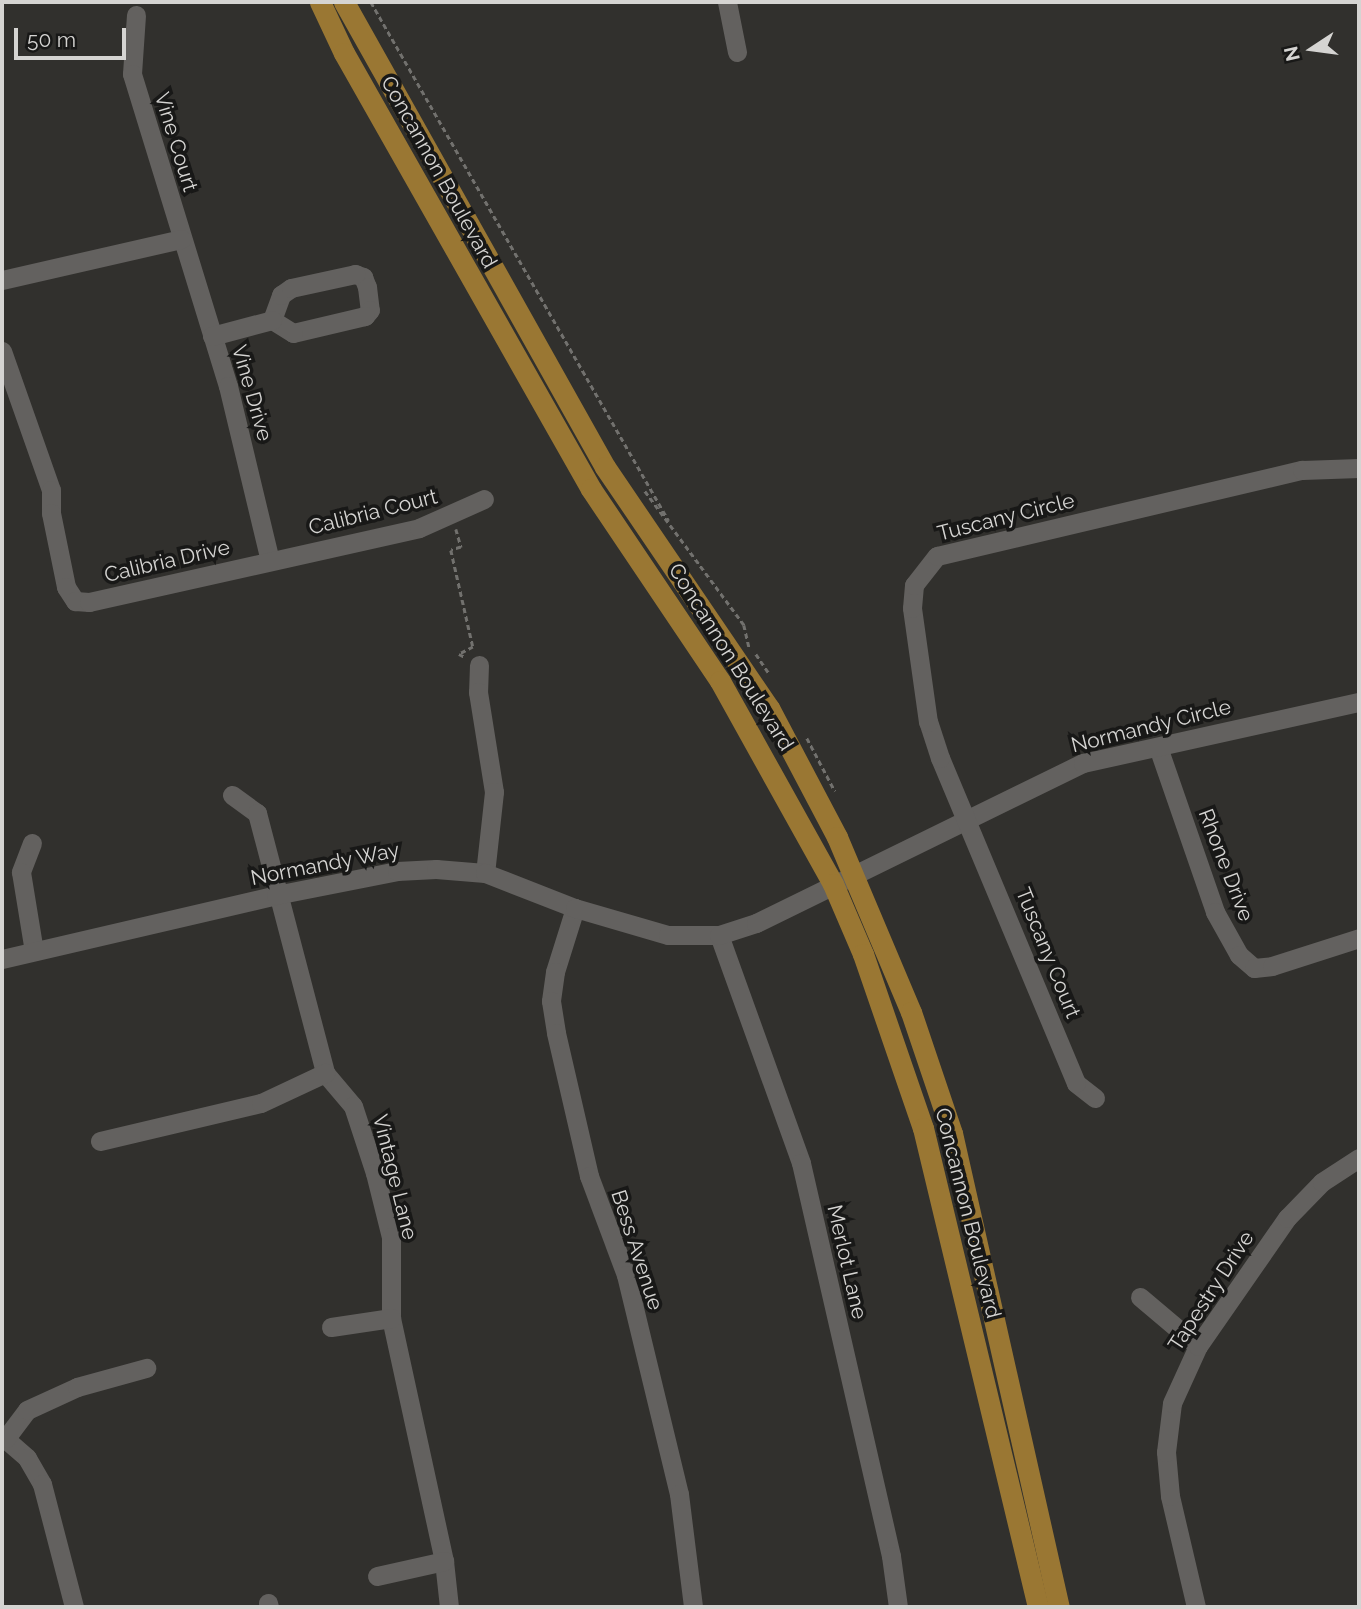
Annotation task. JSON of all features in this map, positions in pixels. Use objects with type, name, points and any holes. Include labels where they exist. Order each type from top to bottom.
[{"type":"main road","name":"Concannon Boulevard","points":[[320,2],[344,53],[591,489],[720,681],[841,880],[911,1012],[952,1133],[1059,1607]]},
{"type":"main road","name":"Concannon Boulevard","points":[[344,2],[605,467],[769,708],[837,837],[841,880],[923,1128],[1038,1607]]},
{"type":"street","points":[[727,2],[737,52]]},
{"type":"street","name":"Vine Court","points":[[136,15],[132,74],[181,239]]},
{"type":"street","points":[[2,280],[181,239]]},
{"type":"street","name":"Vine Drive","points":[[181,239],[242,438],[270,561]]},
{"type":"street","points":[[212,336],[272,320],[293,333],[365,316],[370,310],[363,277],[355,274],[291,288],[281,295],[272,320]]},
{"type":"street","name":"Calibria Drive","points":[[2,351],[41,472],[39,495],[51,513],[66,587],[75,601],[89,602],[270,561]]},
{"type":"street","name":"Tuscany Circle","points":[[968,817],[928,722],[912,608],[914,585],[937,556],[1302,471],[1359,468]]},
{"type":"street","name":"Calibria Court","points":[[270,561],[452,516],[484,499]]},
{"type":"street","points":[[479,665],[478,692],[495,792],[485,873]]},
{"type":"street","name":"Normandy Circle","points":[[841,880],[1083,763],[1359,702]]},
{"type":"street","name":"Rhone Drive","points":[[1158,747],[1215,912],[1238,955],[1254,968],[1272,967],[1359,938]]},
{"type":"street","name":"Vintage Lane","points":[[232,796],[257,813],[276,895],[325,1073],[353,1106],[375,1173],[391,1237],[391,1318],[444,1561],[449,1607]]},
{"type":"street","name":"Tuscany Court","points":[[968,817],[1076,1083],[1095,1098]]},
{"type":"street","points":[[32,843],[21,872],[34,951]]},
{"type":"street","name":"Normandy Way","points":[[2,959],[276,895],[397,871],[485,873],[575,908],[668,935],[719,935],[756,923],[841,880]]},
{"type":"street","name":"Bess Avenue","points":[[575,908],[551,1001],[556,1033],[589,1176],[626,1275],[676,1482],[693,1607]]},
{"type":"street","name":"Merlot Lane","points":[[719,935],[801,1163],[891,1556],[898,1607]]},
{"type":"street","points":[[100,1140],[261,1103],[325,1073]]},
{"type":"street","name":"Tapestry Drive","points":[[1196,1607],[1170,1496],[1166,1452],[1172,1403],[1198,1346],[1287,1218],[1322,1182],[1359,1158]]},
{"type":"street","points":[[1140,1297],[1198,1346]]},
{"type":"street","points":[[331,1327],[391,1318]]},
{"type":"street","points":[[74,1607],[42,1484],[27,1458],[4,1437],[27,1410],[77,1387],[146,1368]]},
{"type":"street","points":[[377,1576],[444,1561]]},
{"type":"path","points":[[366,2],[444,144]]},
{"type":"path","points":[[371,2],[670,524]]},
{"type":"path","points":[[639,483],[711,579]]},
{"type":"path","points":[[452,516],[461,547],[451,550],[473,647],[459,654]]}]
